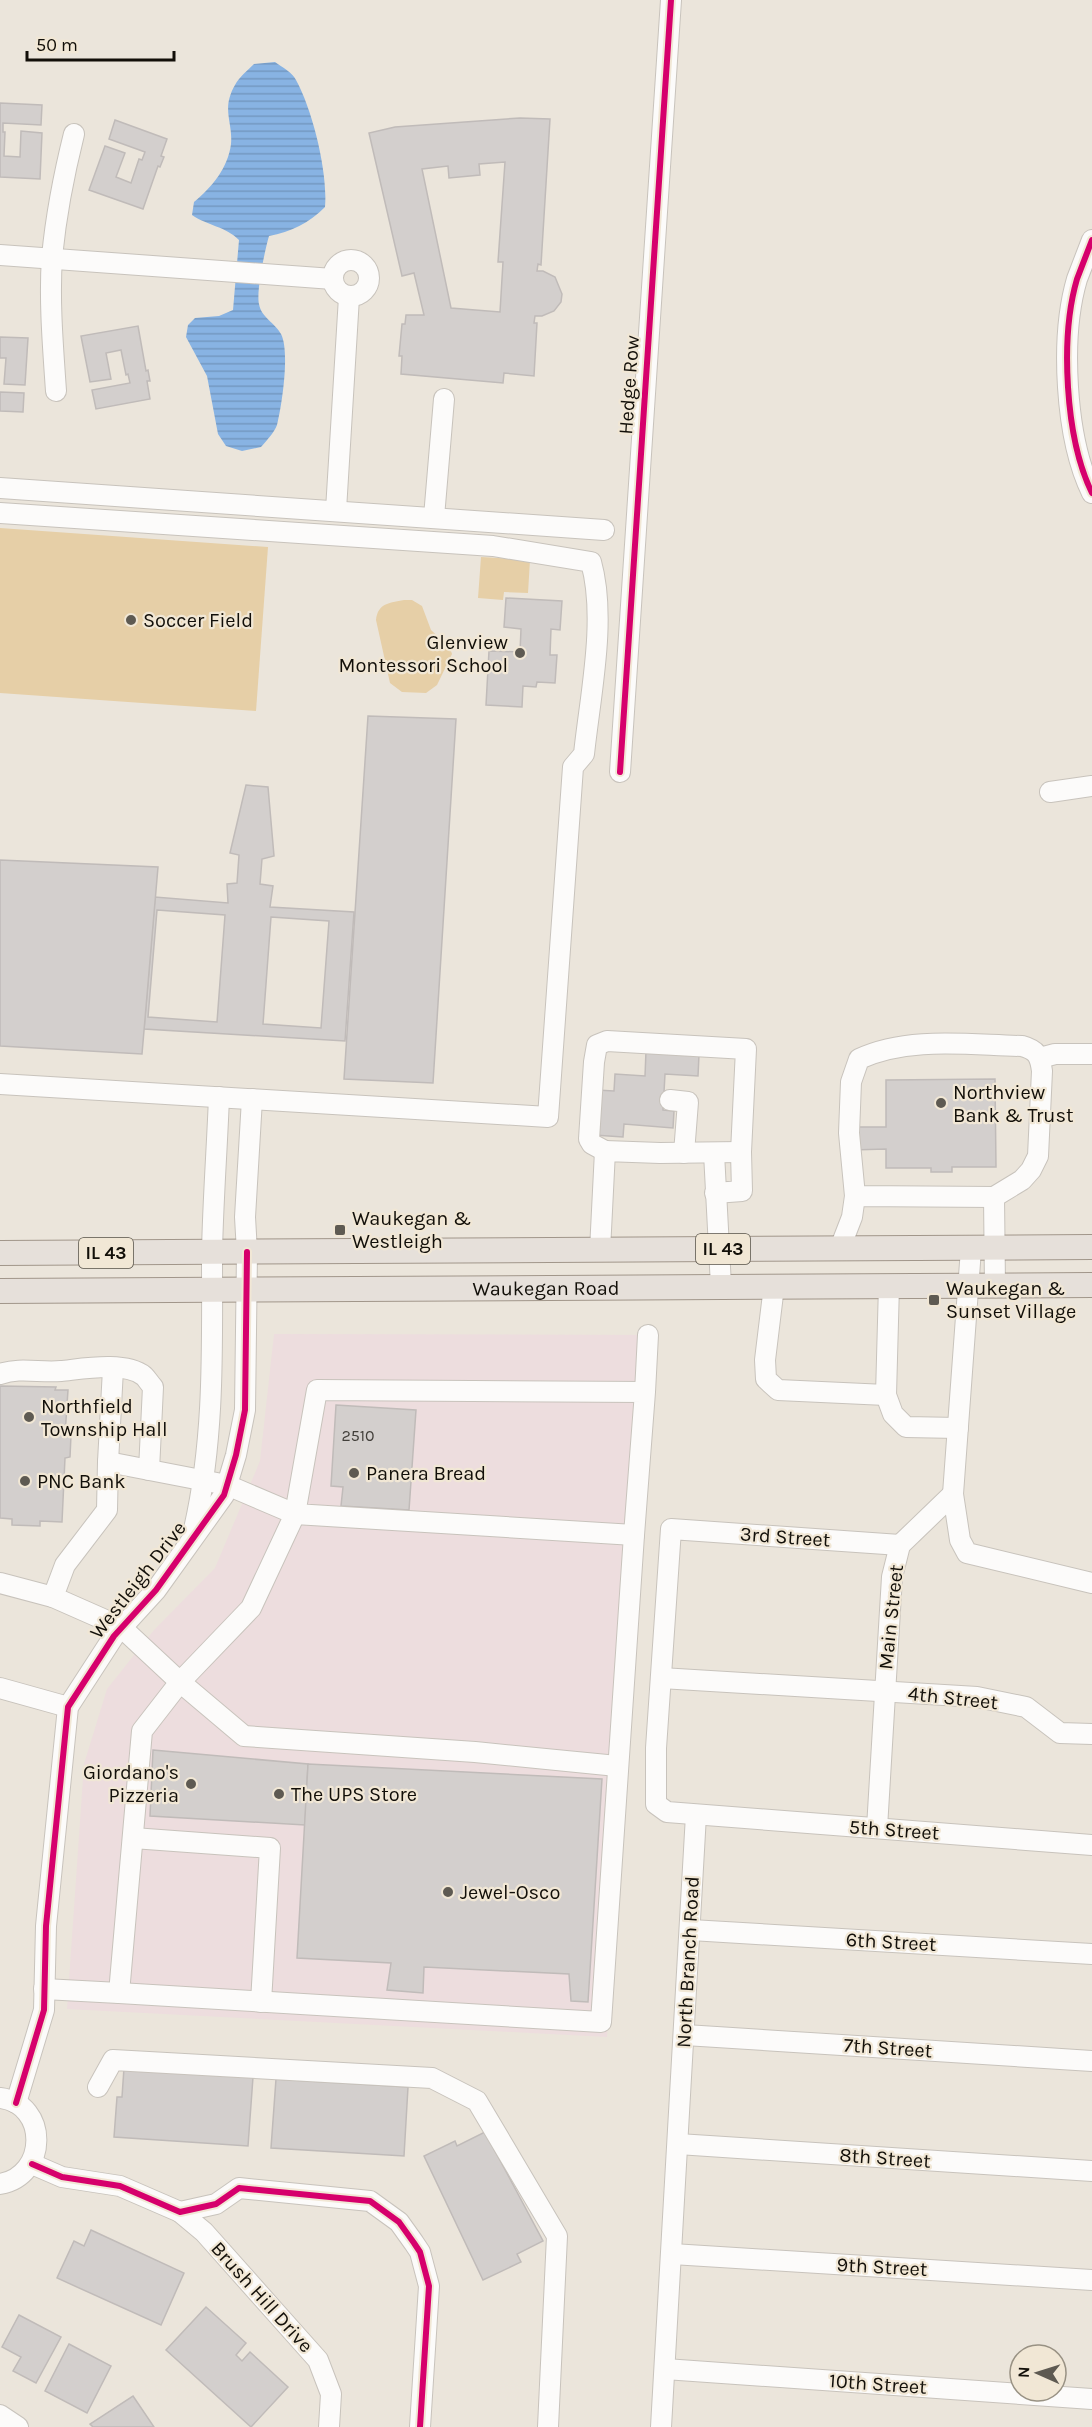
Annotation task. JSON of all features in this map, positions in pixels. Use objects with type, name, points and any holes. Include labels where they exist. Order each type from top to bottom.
[{"type":"main road","name":"Waukegan Road","points":[[0,1253],[1092,1247]]},
{"type":"main road","points":[[710,1249],[711,1286]]},
{"type":"main road","name":"Waukegan Road","points":[[0,1290],[1092,1284]]},
{"type":"street","name":"Hedge Row","points":[[620,772],[671,0]]},
{"type":"street","points":[[57,392],[52,330],[52,258],[62,185],[74,134]]},
{"type":"street","points":[[1092,240],[1077,281],[1068,328],[1068,387],[1075,442],[1092,493]]},
{"type":"street","points":[[0,255],[333,279]]},
{"type":"street","points":[[353,261],[367,271],[368,283],[361,293],[349,297],[336,289],[333,279],[336,267],[341,263],[353,261]]},
{"type":"street","points":[[336,510],[349,297]]},
{"type":"street","points":[[434,517],[444,399]]},
{"type":"street","points":[[0,488],[604,530]]},
{"type":"street","points":[[0,513],[493,546],[591,562],[596,578],[598,625],[584,754],[573,767],[548,1117],[0,1084]]},
{"type":"street","points":[[1050,792],[1092,786]]},
{"type":"street","points":[[714,1193],[742,1191],[741,1152],[746,1049],[607,1041],[597,1045],[588,1126],[589,1139],[592,1144],[605,1151],[741,1152]]},
{"type":"street","points":[[840,1248],[852,1217],[855,1197],[849,1133],[851,1082],[859,1059],[878,1050],[902,1045],[1022,1046],[1034,1049],[1040,1058],[1042,1071],[1038,1156],[1031,1170],[1022,1180],[994,1197],[855,1197]]},
{"type":"street","points":[[1040,1058],[1055,1054],[1092,1054]]},
{"type":"street","name":"Westleigh Drive","points":[[192,1537],[204,1480],[211,1420],[212,1252],[219,1097]]},
{"type":"street","name":"Westleigh Drive","points":[[32,2164],[36,2153],[36,2130],[32,2120],[8,2101],[44,2010],[46,1926],[68,1707],[121,1627],[156,1590],[224,1495],[236,1455],[245,1410],[247,1252],[245,1217],[252,1099]]},
{"type":"street","points":[[670,1100],[688,1102],[684,1153]]},
{"type":"street","points":[[600,1250],[605,1151]]},
{"type":"street","points":[[710,1249],[714,1153]]},
{"type":"street","points":[[994,1197],[995,1286]]},
{"type":"street","points":[[971,1249],[952,1494],[960,1540],[967,1553],[1092,1583]]},
{"type":"street","points":[[889,1285],[886,1395],[893,1414],[906,1427],[958,1428]]},
{"type":"street","points":[[774,1286],[765,1360],[766,1379],[778,1390],[886,1395]]},
{"type":"street","points":[[44,1989],[602,2022],[617,1766],[648,1335]]},
{"type":"street","points":[[0,1374],[11,1370],[60,1371],[82,1367],[129,1370],[143,1375],[153,1387],[149,1470]]},
{"type":"street","points":[[53,1597],[65,1565],[106,1510],[113,1369]]},
{"type":"street","points":[[119,1993],[142,1731],[180,1682],[251,1608],[296,1514],[317,1390],[645,1392]]},
{"type":"street","points":[[108,1462],[227,1485],[296,1514],[634,1535]]},
{"type":"street","name":"Main Street","points":[[877,1828],[892,1577],[900,1545],[952,1494]]},
{"type":"street","name":"3rd Street","points":[[661,1678],[671,1529],[900,1545]]},
{"type":"street","points":[[0,1583],[53,1597],[121,1627],[180,1682],[244,1736],[475,1752],[617,1766]]},
{"type":"street","points":[[661,1678],[656,1804],[667,1812],[696,1815]]},
{"type":"street","name":"4th Street","points":[[661,1678],[977,1697],[1026,1707],[1060,1733],[1092,1734]]},
{"type":"street","points":[[0,1688],[68,1707]]},
{"type":"street","name":"5th Street","points":[[696,1815],[1092,1845]]},
{"type":"street","name":"North Branch Road","points":[[661,2427],[696,1815]]},
{"type":"street","points":[[133,1838],[270,1848],[261,2002]]},
{"type":"street","name":"6th Street","points":[[691,1930],[1092,1954]]},
{"type":"street","name":"7th Street","points":[[684,2035],[1092,2061]]},
{"type":"street","points":[[98,2086],[112,2060],[432,2078],[477,2101],[557,2236],[548,2427]]},
{"type":"street","name":"8th Street","points":[[678,2144],[1092,2171]]},
{"type":"street","points":[[0,2184],[16,2179],[32,2164],[62,2177],[120,2186],[180,2212],[216,2204],[239,2188],[370,2201],[399,2222],[420,2252],[429,2286],[420,2427]]},
{"type":"street","name":"Brush Hill Drive","points":[[180,2212],[204,2232],[318,2360],[331,2394],[329,2427]]},
{"type":"street","name":"9th Street","points":[[672,2254],[1092,2280]]},
{"type":"street","name":"10th Street","points":[[665,2369],[1092,2399]]},
{"type":"street","points":[[0,2415],[18,2427]]},
{"type":"shaded area","name":"Soccer Field","points":[[0,528],[268,547],[256,711],[0,693]]},
{"type":"shaded area","points":[[481,557],[530,560],[528,593],[504,592],[503,600],[478,598]]},
{"type":"shaded area","points":[[412,600],[422,606],[431,630],[450,648],[452,654],[437,685],[426,693],[402,692],[390,683],[376,620],[377,614],[389,603]]},
{"type":"shaded area","points":[[274,1334],[655,1335],[607,2037],[67,2009],[84,1764],[107,1689],[154,1630],[215,1568],[260,1461]]},
{"type":"water","points":[[275,62],[295,77],[308,108],[322,160],[325,207],[313,218],[299,226],[269,236],[261,270],[258,298],[262,313],[278,330],[284,342],[283,392],[277,425],[272,434],[261,447],[242,451],[226,446],[218,434],[207,376],[186,337],[188,325],[195,318],[219,316],[233,310],[239,240],[234,235],[192,215],[194,202],[207,190],[223,169],[229,153],[231,136],[228,108],[235,85],[254,64]]},
{"type":"building","points":[[0,103],[42,105],[41,125],[3,123],[4,156],[20,157],[21,131],[42,133],[40,179],[0,177]]},
{"type":"building","points":[[520,118],[550,119],[541,265],[538,264],[537,271],[543,271],[555,277],[562,294],[561,302],[554,311],[535,316],[534,323],[537,323],[534,376],[504,373],[503,383],[401,374],[402,356],[399,356],[402,324],[405,324],[406,315],[424,315],[414,273],[402,276],[369,133],[395,127]],"holes":[[[505,162],[498,262],[503,262],[500,312],[451,308],[422,169],[448,166],[449,178],[480,175],[479,164]]]},
{"type":"building","points":[[115,120],[167,139],[161,156],[164,157],[160,167],[158,166],[143,209],[89,190],[105,146],[125,153],[116,177],[131,183],[139,159],[142,160],[145,152],[109,139]]},
{"type":"building","points":[[138,326],[150,381],[147,381],[150,399],[96,409],[92,390],[130,383],[121,350],[106,353],[111,379],[90,382],[81,336]]},
{"type":"building","points":[[0,337],[28,338],[25,385],[4,384],[6,358],[0,358]]},
{"type":"building","points":[[0,392],[24,393],[23,412],[0,411]]},
{"type":"building","name":"Glenview Montessori School","points":[[506,598],[562,601],[560,630],[551,629],[550,655],[557,655],[555,683],[537,682],[536,687],[523,686],[522,707],[486,705],[489,651],[520,652],[521,629],[504,627]]},
{"type":"building","points":[[368,716],[456,719],[433,1083],[344,1079]]},
{"type":"building","points":[[246,785],[268,787],[274,856],[262,859],[260,884],[273,886],[270,907],[354,912],[345,1041],[144,1029],[155,897],[228,903],[227,884],[237,883],[239,855],[230,853]],"holes":[[[157,910],[225,915],[217,1022],[148,1017]],[[271,917],[329,921],[321,1028],[263,1024]]]},
{"type":"building","points":[[0,860],[158,867],[142,1054],[0,1046]]},
{"type":"building","points":[[646,1051],[699,1055],[698,1076],[665,1074],[663,1110],[674,1111],[673,1128],[624,1124],[623,1137],[594,1135],[597,1090],[614,1091],[615,1074],[645,1076]]},
{"type":"building","name":"Northview Bank & Trust","points":[[995,1079],[996,1167],[952,1167],[952,1172],[931,1172],[931,1168],[886,1168],[886,1149],[852,1150],[852,1127],[886,1127],[886,1080]]},
{"type":"building","points":[[0,1386],[56,1387],[55,1390],[68,1390],[65,1435],[71,1435],[70,1457],[65,1458],[62,1522],[40,1521],[40,1526],[12,1525],[12,1519],[0,1518]]},
{"type":"building","points":[[336,1405],[416,1410],[409,1510],[341,1506],[343,1487],[331,1486]]},
{"type":"building","points":[[153,1750],[308,1764],[305,1825],[150,1816]]},
{"type":"building","name":"Jewel-Osco","points":[[308,1764],[602,1779],[588,2002],[571,2001],[569,1974],[424,1967],[423,1993],[387,1990],[391,1963],[297,1958]]},
{"type":"building","points":[[124,2068],[253,2077],[248,2146],[114,2137],[117,2097],[122,2097]]},
{"type":"building","points":[[276,2079],[408,2087],[404,2156],[271,2148]]},
{"type":"building","points":[[485,2132],[543,2241],[517,2254],[521,2262],[483,2280],[424,2156],[455,2141],[457,2146]]},
{"type":"building","points":[[91,2230],[184,2273],[161,2325],[57,2278],[74,2241],[84,2246]]},
{"type":"building","points":[[206,2307],[246,2343],[236,2355],[242,2361],[250,2352],[288,2387],[251,2427],[166,2350]]},
{"type":"building","points":[[19,2315],[61,2337],[36,2383],[13,2371],[21,2357],[2,2347]]},
{"type":"building","points":[[69,2344],[111,2366],[87,2413],[45,2391]]},
{"type":"building","points":[[133,2396],[154,2427],[93,2427],[90,2424]]},
{"type":"cycle path","points":[[620,772],[671,0]]},
{"type":"cycle path","points":[[1092,240],[1077,279],[1068,329],[1067,358],[1068,387],[1076,445],[1092,493]]},
{"type":"cycle path","points":[[16,2103],[44,2010],[46,1926],[68,1707],[114,1636],[156,1590],[224,1495],[236,1455],[245,1410],[247,1252]]},
{"type":"cycle path","points":[[32,2164],[62,2177],[120,2186],[180,2212],[216,2204],[239,2188],[370,2201],[399,2222],[414,2243],[420,2252],[429,2286],[420,2427]]},
{"type":"place","name":"Soccer Field","points":[[131,620]]},
{"type":"place","name":"Glenview Montessori School","points":[[520,653]]},
{"type":"place","name":"Northview Bank & Trust","points":[[941,1103]]},
{"type":"place","name":"Waukegan & Westleigh","points":[[340,1230]]},
{"type":"place","name":"Waukegan & Sunset Village","points":[[934,1300]]},
{"type":"place","name":"Northfield Township Hall","points":[[29,1417]]},
{"type":"place","name":"Panera Bread","points":[[354,1473]]},
{"type":"place","name":"PNC Bank","points":[[25,1481]]},
{"type":"place","name":"Giordano's Pizzeria","points":[[191,1784]]},
{"type":"place","name":"The UPS Store","points":[[279,1794]]},
{"type":"place","name":"Jewel-Osco","points":[[448,1892]]}]
